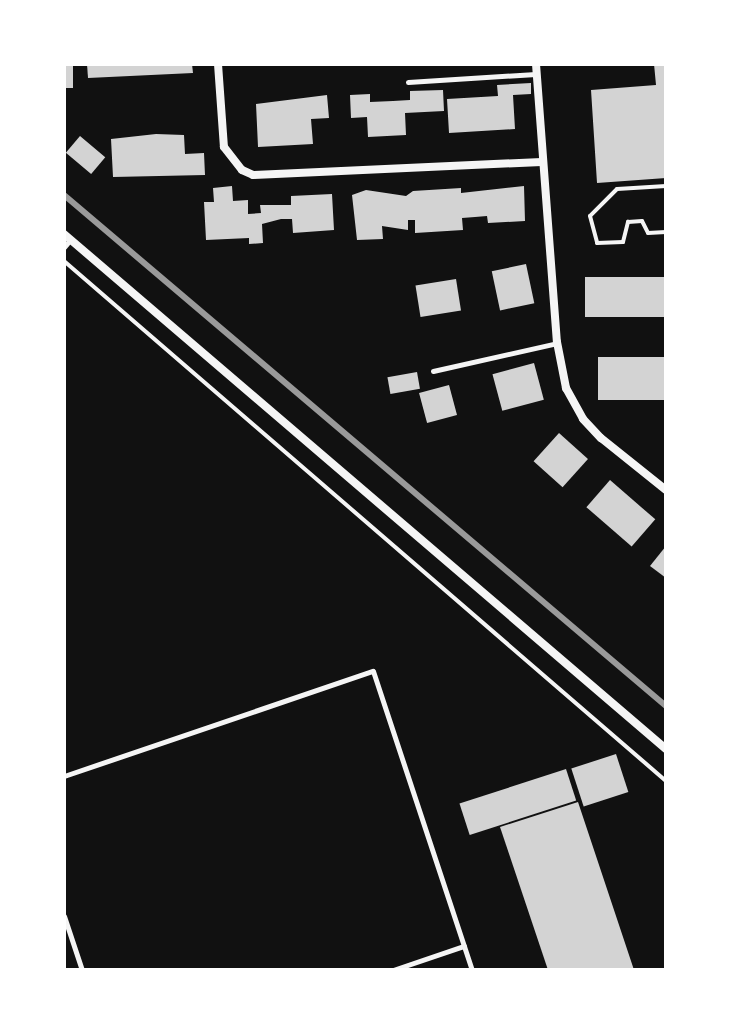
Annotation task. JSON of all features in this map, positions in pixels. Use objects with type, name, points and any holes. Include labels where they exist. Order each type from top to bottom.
[{"type":"street","points":[[218,64],[224,147],[242,170],[253,175],[542,162]]},
{"type":"street","points":[[536,69],[557,342],[566,388],[583,419],[666,490]]},
{"type":"street","points":[[66,240],[666,749]]},
{"type":"lane","points":[[408,82],[536,69]]},
{"type":"lane","points":[[433,371],[557,342]]},
{"type":"lane","points":[[64,776],[373,671],[472,970]]},
{"type":"lane","points":[[64,916],[82,970]]},
{"type":"lane","points":[[393,970],[464,946]]},
{"type":"path","points":[[666,186],[617,189],[590,216],[597,243],[623,242],[628,222],[642,221],[648,233],[666,232]]},
{"type":"path","points":[[64,261],[666,781]]},
{"type":"building","points":[[64,64],[73,64],[73,88],[64,88]]},
{"type":"building","points":[[87,64],[192,64],[193,73],[88,78]]},
{"type":"building","points":[[654,64],[666,64],[666,178],[597,183],[591,90],[656,85]]},
{"type":"building","points":[[531,83],[531,94],[513,95],[515,129],[449,133],[447,99],[498,96],[497,85]]},
{"type":"building","points":[[443,90],[444,111],[405,113],[406,135],[368,137],[367,117],[351,118],[350,95],[370,94],[370,102],[393,101],[410,100],[410,91]]},
{"type":"building","points":[[327,95],[329,118],[311,119],[313,144],[258,147],[256,104]]},
{"type":"building","points":[[156,134],[184,135],[185,154],[204,153],[205,175],[113,177],[111,139]]},
{"type":"building","points":[[80,136],[105,157],[91,174],[66,153]]},
{"type":"building","points":[[232,186],[233,201],[248,200],[248,214],[261,213],[260,205],[291,205],[291,196],[332,194],[334,230],[293,233],[292,219],[281,219],[262,224],[263,243],[249,244],[249,238],[206,240],[204,202],[214,202],[213,188]]},
{"type":"building","points":[[524,186],[525,221],[488,223],[487,216],[462,218],[463,230],[415,233],[415,220],[408,220],[408,230],[382,226],[383,239],[357,240],[352,195],[366,190],[406,196],[413,191],[461,188],[461,193]]},
{"type":"building","points":[[526,264],[534,303],[500,310],[492,271]]},
{"type":"building","points":[[585,277],[666,277],[666,317],[585,317]]},
{"type":"building","points":[[456,279],[461,311],[421,317],[416,285]]},
{"type":"building","points":[[598,357],[666,357],[666,400],[598,400]]},
{"type":"building","points":[[534,363],[544,400],[502,411],[492,374]]},
{"type":"building","points":[[417,372],[420,389],[390,394],[387,377]]},
{"type":"building","points":[[449,385],[457,415],[427,423],[419,393]]},
{"type":"building","points":[[559,433],[588,459],[563,487],[534,461]]},
{"type":"building","points":[[610,480],[655,519],[632,547],[586,507]]},
{"type":"building","points":[[666,546],[666,578],[650,566]]},
{"type":"building","points":[[616,754],[628,792],[584,807],[571,769]]},
{"type":"building","points":[[566,769],[576,800],[470,835],[459,804]]},
{"type":"building","points":[[578,802],[634,970],[548,970],[500,827]]},
{"type":"railway","points":[[64,195],[666,706]]}]
